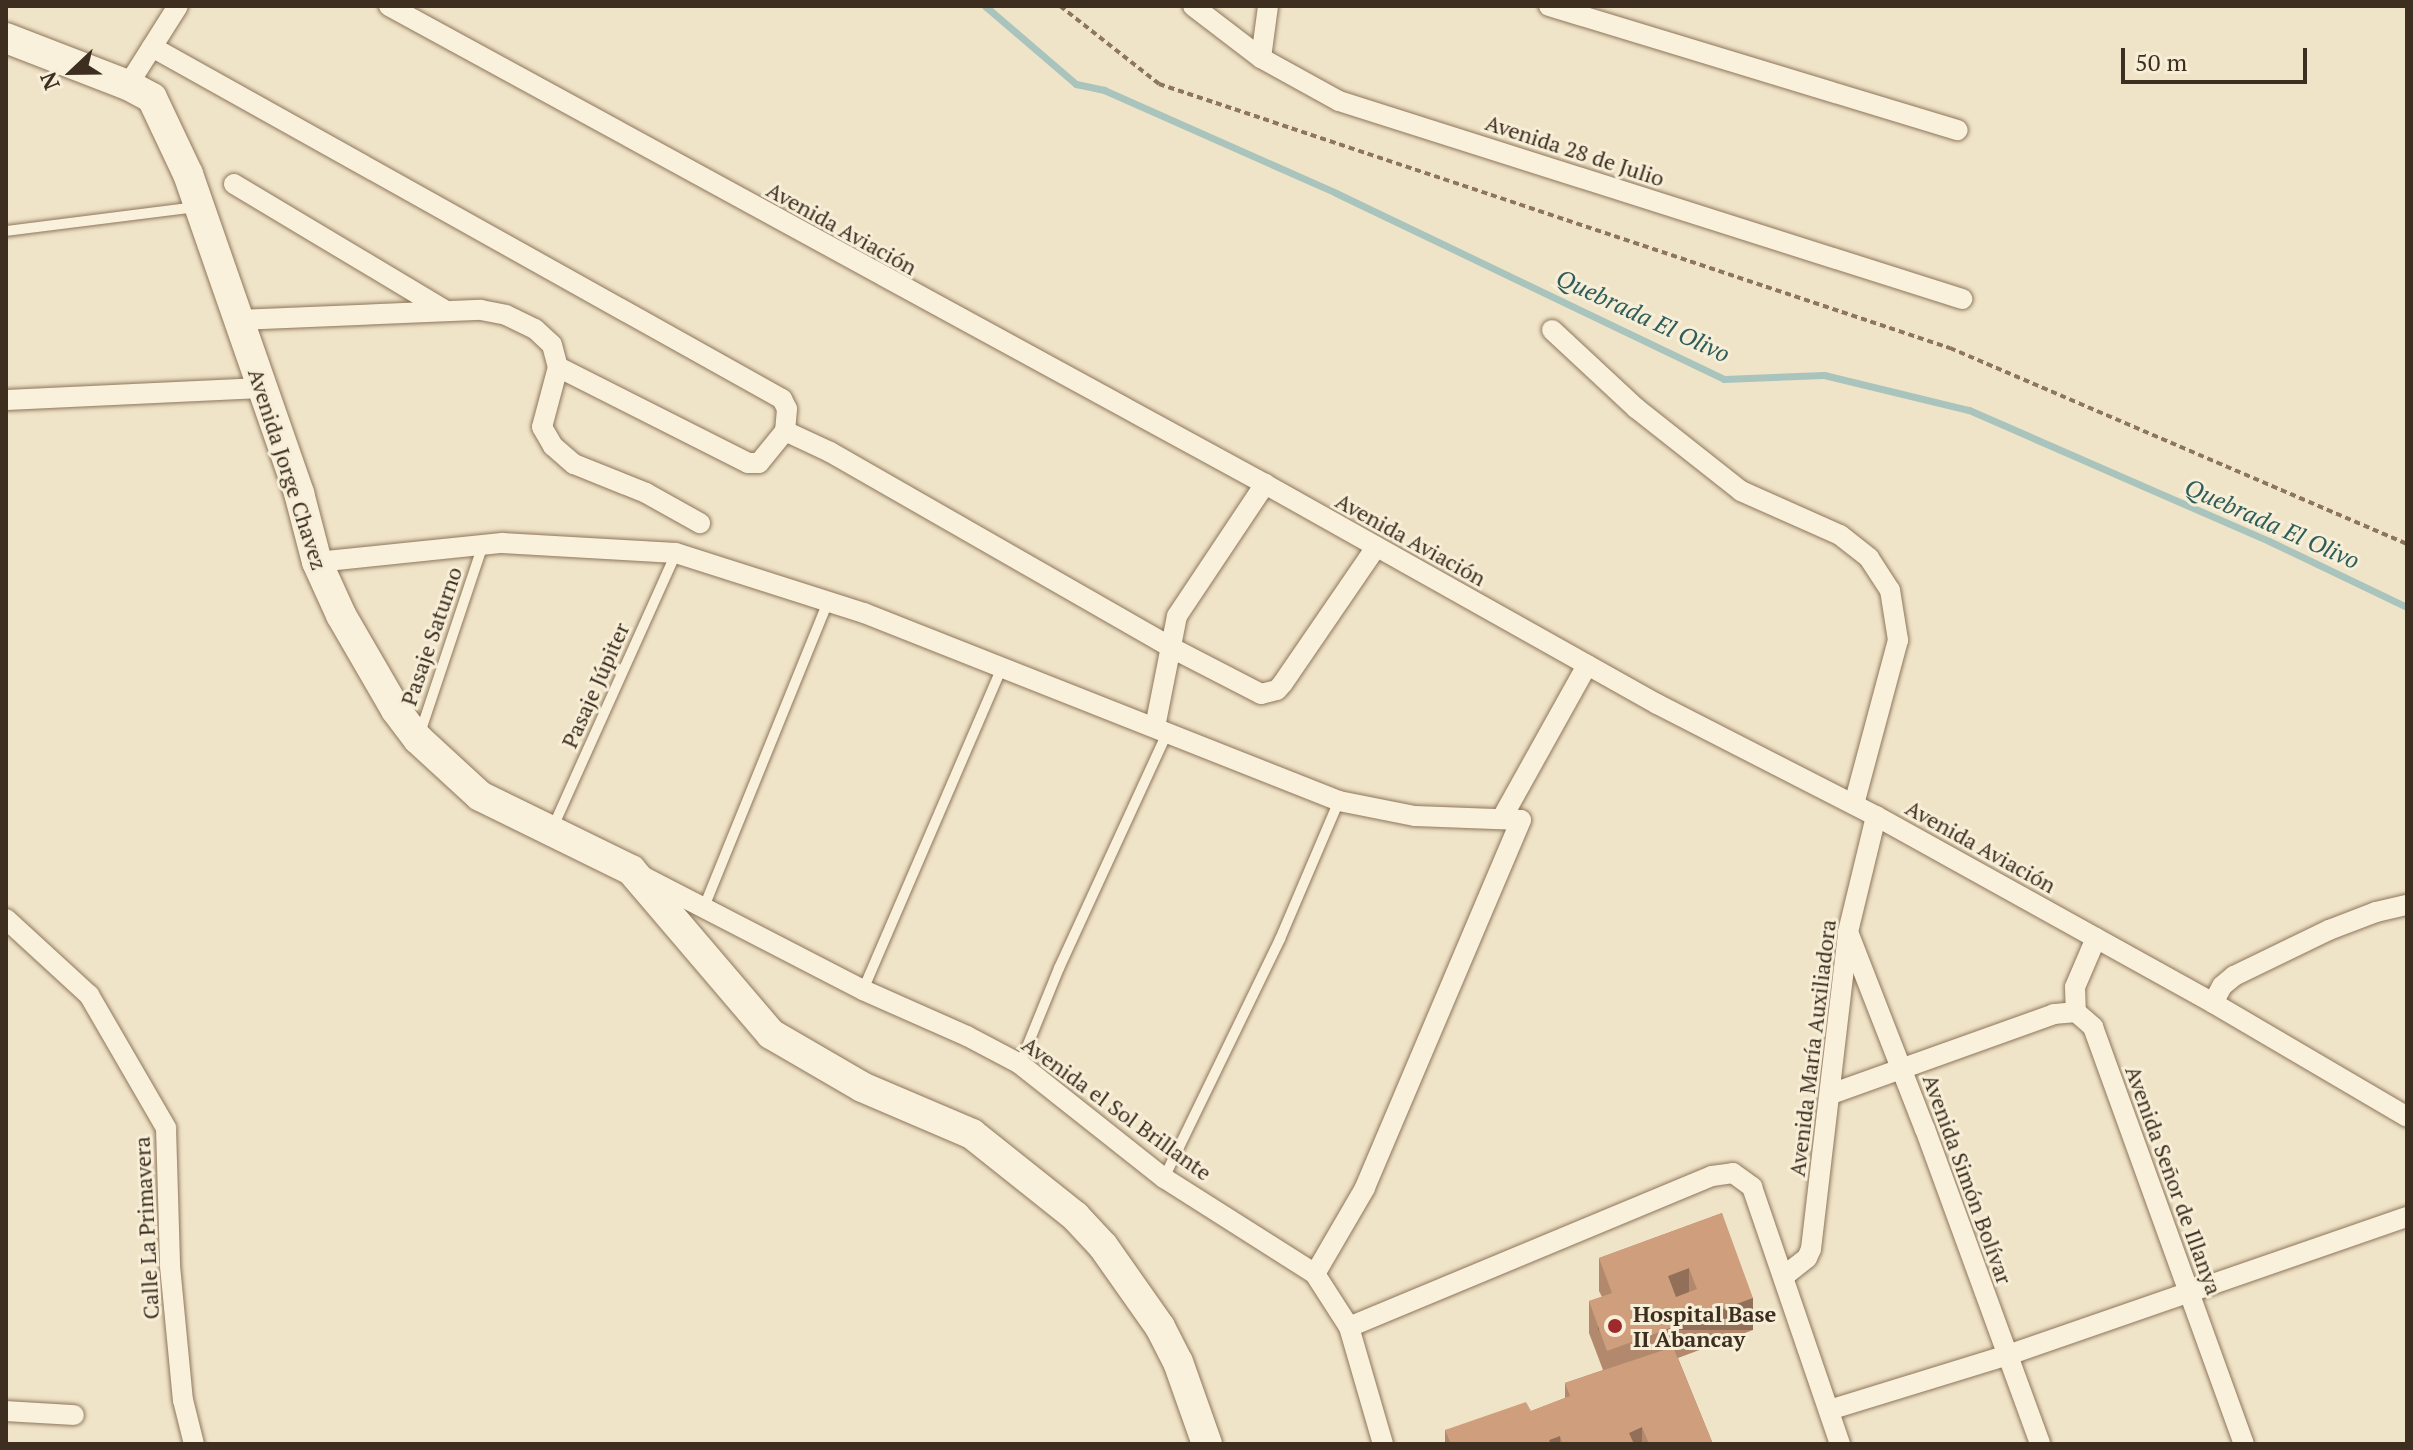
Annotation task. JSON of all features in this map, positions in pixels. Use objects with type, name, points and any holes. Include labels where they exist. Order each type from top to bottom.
[{"type":"street","points":[[128,85],[178,6]]},
{"type":"street","name":"Avenida Aviación","points":[[389,6],[1265,484],[1587,665],[1876,816],[2213,1003],[2407,1117]]},
{"type":"street","name":"Avenida 28 de Julio","points":[[1193,6],[1261,58],[1339,101],[1962,299]]},
{"type":"street","points":[[1261,58],[1268,6]]},
{"type":"street","points":[[1549,6],[1958,130]]},
{"type":"street","name":"Avenida Jorge Chavez","points":[[6,38],[128,85],[152,98],[199,207],[299,493],[317,562],[341,615],[396,710],[418,739],[480,796],[631,870]]},
{"type":"street","points":[[152,47],[782,399],[787,409],[785,431],[759,463],[748,463],[558,367]]},
{"type":"street","points":[[234,184],[446,311]]},
{"type":"street","points":[[238,320],[481,310],[506,315],[535,329],[552,345],[558,367],[542,427],[553,446],[574,464],[646,493],[700,523]]},
{"type":"street","points":[[1552,330],[1636,408],[1741,491],[1840,535],[1869,558],[1890,590],[1898,640],[1854,804]]},
{"type":"street","points":[[6,400],[262,388]]},
{"type":"street","points":[[785,431],[830,452],[1172,648],[1261,694],[1277,690],[1376,547]]},
{"type":"street","points":[[1161,729],[1177,616],[1265,484]]},
{"type":"street","points":[[317,562],[502,543],[676,553],[828,602],[1002,667],[1339,801],[1415,816],[1521,820],[1365,1188],[1315,1274]]},
{"type":"street","points":[[1502,818],[1587,665]]},
{"type":"street","name":"Avenida María Auxiliadora","points":[[1784,1276],[1807,1258],[1811,1249],[1848,932],[1876,816]]},
{"type":"street","points":[[631,870],[771,1034],[862,1087],[972,1134],[1075,1216],[1103,1246],[1160,1327],[1178,1362],[1207,1444]]},
{"type":"street","name":"Avenida el Sol Brillante","points":[[631,870],[863,990],[967,1036],[1020,1064],[1164,1178],[1315,1274],[1349,1327],[1383,1444]]},
{"type":"street","points":[[2213,1003],[2222,986],[2243,972],[2329,930],[2376,912],[2407,905]]},
{"type":"street","name":"Calle La Primavera","points":[[6,919],[89,995],[166,1128],[170,1266],[183,1400],[194,1444]]},
{"type":"street","name":"Avenida Simón Bolívar","points":[[1848,932],[1902,1067],[2040,1444]]},
{"type":"street","points":[[1831,1094],[2054,1014],[2076,1012],[2075,987],[2096,938]]},
{"type":"street","name":"Avenida Señor de Illanya","points":[[2076,1012],[2093,1027],[2244,1444]]},
{"type":"street","points":[[1349,1327],[1712,1176],[1733,1173],[1752,1187],[1840,1444]]},
{"type":"street","points":[[1829,1410],[2008,1355],[2407,1217]]},
{"type":"street","points":[[6,1411],[74,1415]]},
{"type":"lane","points":[[6,231],[199,207]]},
{"type":"lane","name":"Pasaje Saturno","points":[[418,739],[483,545]]},
{"type":"lane","name":"Pasaje Júpiter","points":[[550,832],[676,553]]},
{"type":"lane","points":[[704,907],[828,602]]},
{"type":"lane","points":[[863,990],[1002,667]]},
{"type":"lane","points":[[1020,1064],[1161,729]]},
{"type":"lane","points":[[1164,1178],[1274,952],[1339,801]]},
{"type":"path","points":[[1060,6],[1159,84],[1950,348],[2407,544]]},
{"type":"building","points":[[1722,1213],[1753,1298],[1607,1351],[1589,1301],[1612,1293],[1599,1258]],"holes":[[[1689,1268],[1697,1289],[1676,1297],[1668,1276]]]},
{"type":"building","points":[[1673,1347],[1713,1444],[1649,1444],[1642,1427],[1629,1433],[1634,1444],[1563,1444],[1560,1436],[1549,1440],[1551,1444],[1451,1444],[1445,1430],[1526,1402],[1531,1411],[1570,1396],[1565,1383]]},
{"type":"waterway","name":"Quebrada El Olivo","points":[[985,6],[1076,84],[1104,90],[1336,193],[1724,379],[1824,375],[1969,410],[2269,541],[2407,607]]},
{"type":"place","name":"Hospital Base II Abancay","points":[[1615,1326]]}]
